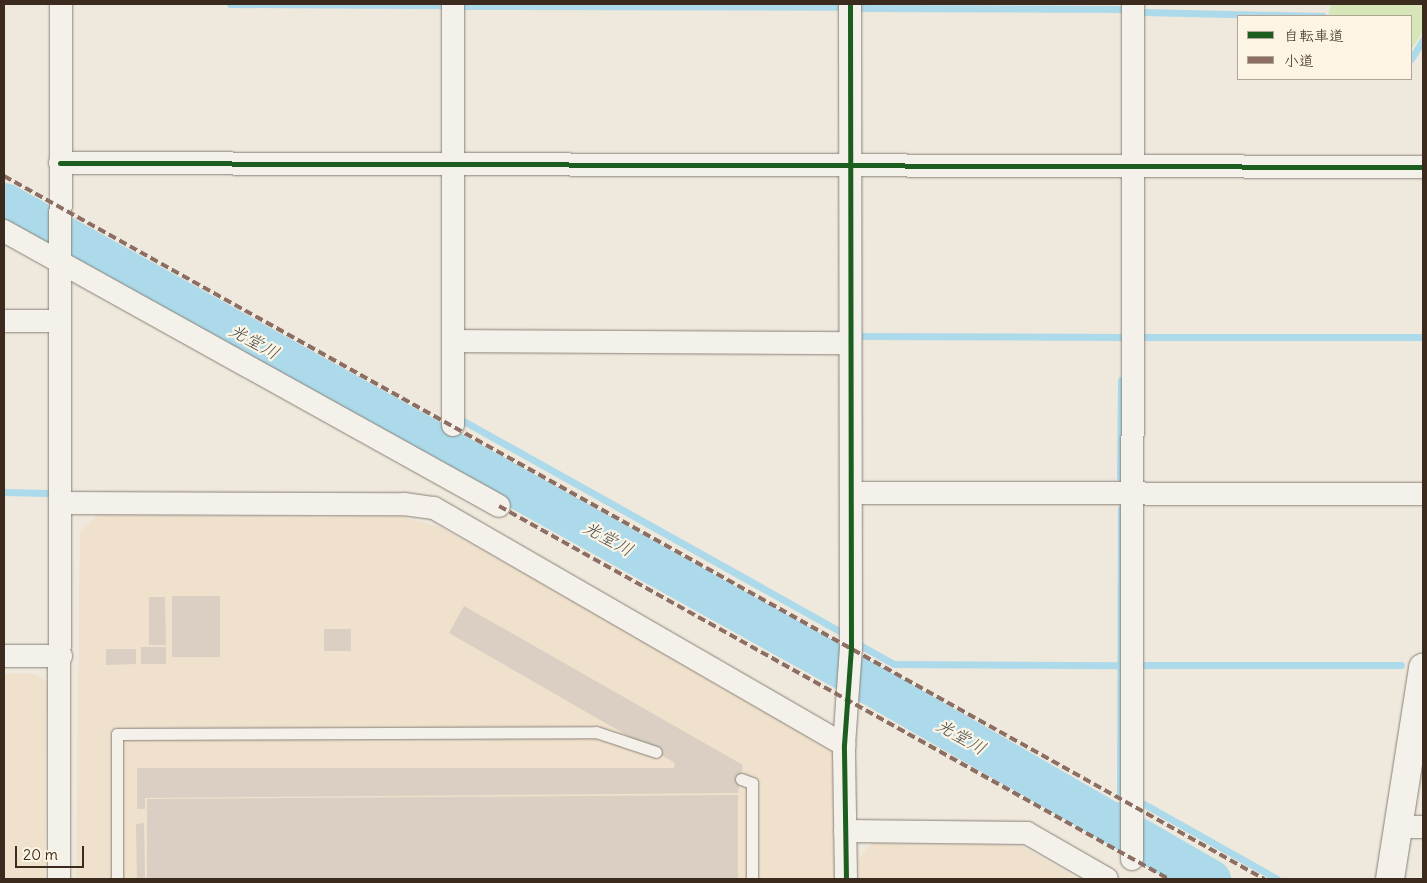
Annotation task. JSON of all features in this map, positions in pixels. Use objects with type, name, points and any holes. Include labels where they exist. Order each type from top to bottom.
[{"type":"street","points":[[59,879],[61,656],[58,260],[60,4]]},
{"type":"street","points":[[453,4],[453,425]]},
{"type":"street","points":[[846,879],[844,744],[850,705],[851,648],[850,4]]},
{"type":"street","points":[[1132,859],[1133,4]]},
{"type":"street","points":[[60,163],[1423,167]]},
{"type":"street","points":[[4,231],[499,506]]},
{"type":"street","points":[[4,321],[59,321]]},
{"type":"street","points":[[453,341],[850,343]]},
{"type":"street","points":[[851,493],[1423,494]]},
{"type":"street","points":[[60,503],[404,504],[434,508],[844,744]]},
{"type":"street","points":[[4,656],[61,656]]},
{"type":"street","points":[[1390,879],[1411,827],[1423,668]]},
{"type":"street","points":[[845,831],[1027,833],[1107,879]]},
{"type":"lane","points":[[118,879],[117,734],[596,732],[656,752]]},
{"type":"lane","points":[[740,779],[752,783],[752,879]]},
{"type":"shaded area","points":[[98,515],[401,517],[440,527],[821,736],[839,761],[838,879],[76,879],[80,531]]},
{"type":"shaded area","points":[[4,674],[35,674],[47,682],[45,879],[4,879]]},
{"type":"shaded area","points":[[873,843],[1019,845],[1079,879],[859,879],[859,858]]},
{"type":"green space","points":[[1331,4],[1423,4],[1423,31],[1412,48],[1412,15],[1328,15]]},
{"type":"building","points":[[172,596],[220,596],[220,657],[172,657]]},
{"type":"building","points":[[149,597],[165,597],[166,645],[149,645]]},
{"type":"building","points":[[464,606],[743,765],[738,793],[145,798],[145,809],[137,809],[137,768],[674,768],[675,763],[449,633]]},
{"type":"building","points":[[324,629],[351,629],[351,651],[324,651]]},
{"type":"building","points":[[141,647],[166,647],[166,664],[141,664]]},
{"type":"building","points":[[106,649],[136,649],[136,664],[106,665]]},
{"type":"building","points":[[738,795],[738,879],[147,879],[147,799]]},
{"type":"building","points":[[144,823],[145,879],[137,879],[136,824]]},
{"type":"waterway","points":[[230,4],[448,5]]},
{"type":"waterway","points":[[460,6],[844,7]]},
{"type":"waterway","points":[[858,8],[1123,9]]},
{"type":"waterway","points":[[1144,12],[1278,15]]},
{"type":"waterway","points":[[1412,57],[1423,40]]},
{"type":"waterway","name":"光堂川","points":[[4,203],[886,693],[1210,879]]},
{"type":"waterway","points":[[857,336],[1122,337]]},
{"type":"waterway","points":[[1140,337],[1423,337]]},
{"type":"waterway","points":[[1120,477],[1121,380]]},
{"type":"waterway","points":[[460,419],[841,632]]},
{"type":"waterway","points":[[4,492],[48,493]]},
{"type":"waterway","points":[[1120,793],[1121,509]]},
{"type":"waterway","points":[[858,644],[894,664],[1121,665]]},
{"type":"waterway","points":[[1141,665],[1401,665]]},
{"type":"waterway","points":[[1144,804],[1277,879]]},
{"type":"waterway","points":[[1119,805],[1119,824]]},
{"type":"marked path","points":[[4,176],[1264,879]]},
{"type":"marked path","points":[[499,506],[1169,879]]},
{"type":"cycle path","points":[[846,879],[844,745],[851,648],[850,4]]},
{"type":"cycle path","points":[[60,163],[1423,167]]}]
